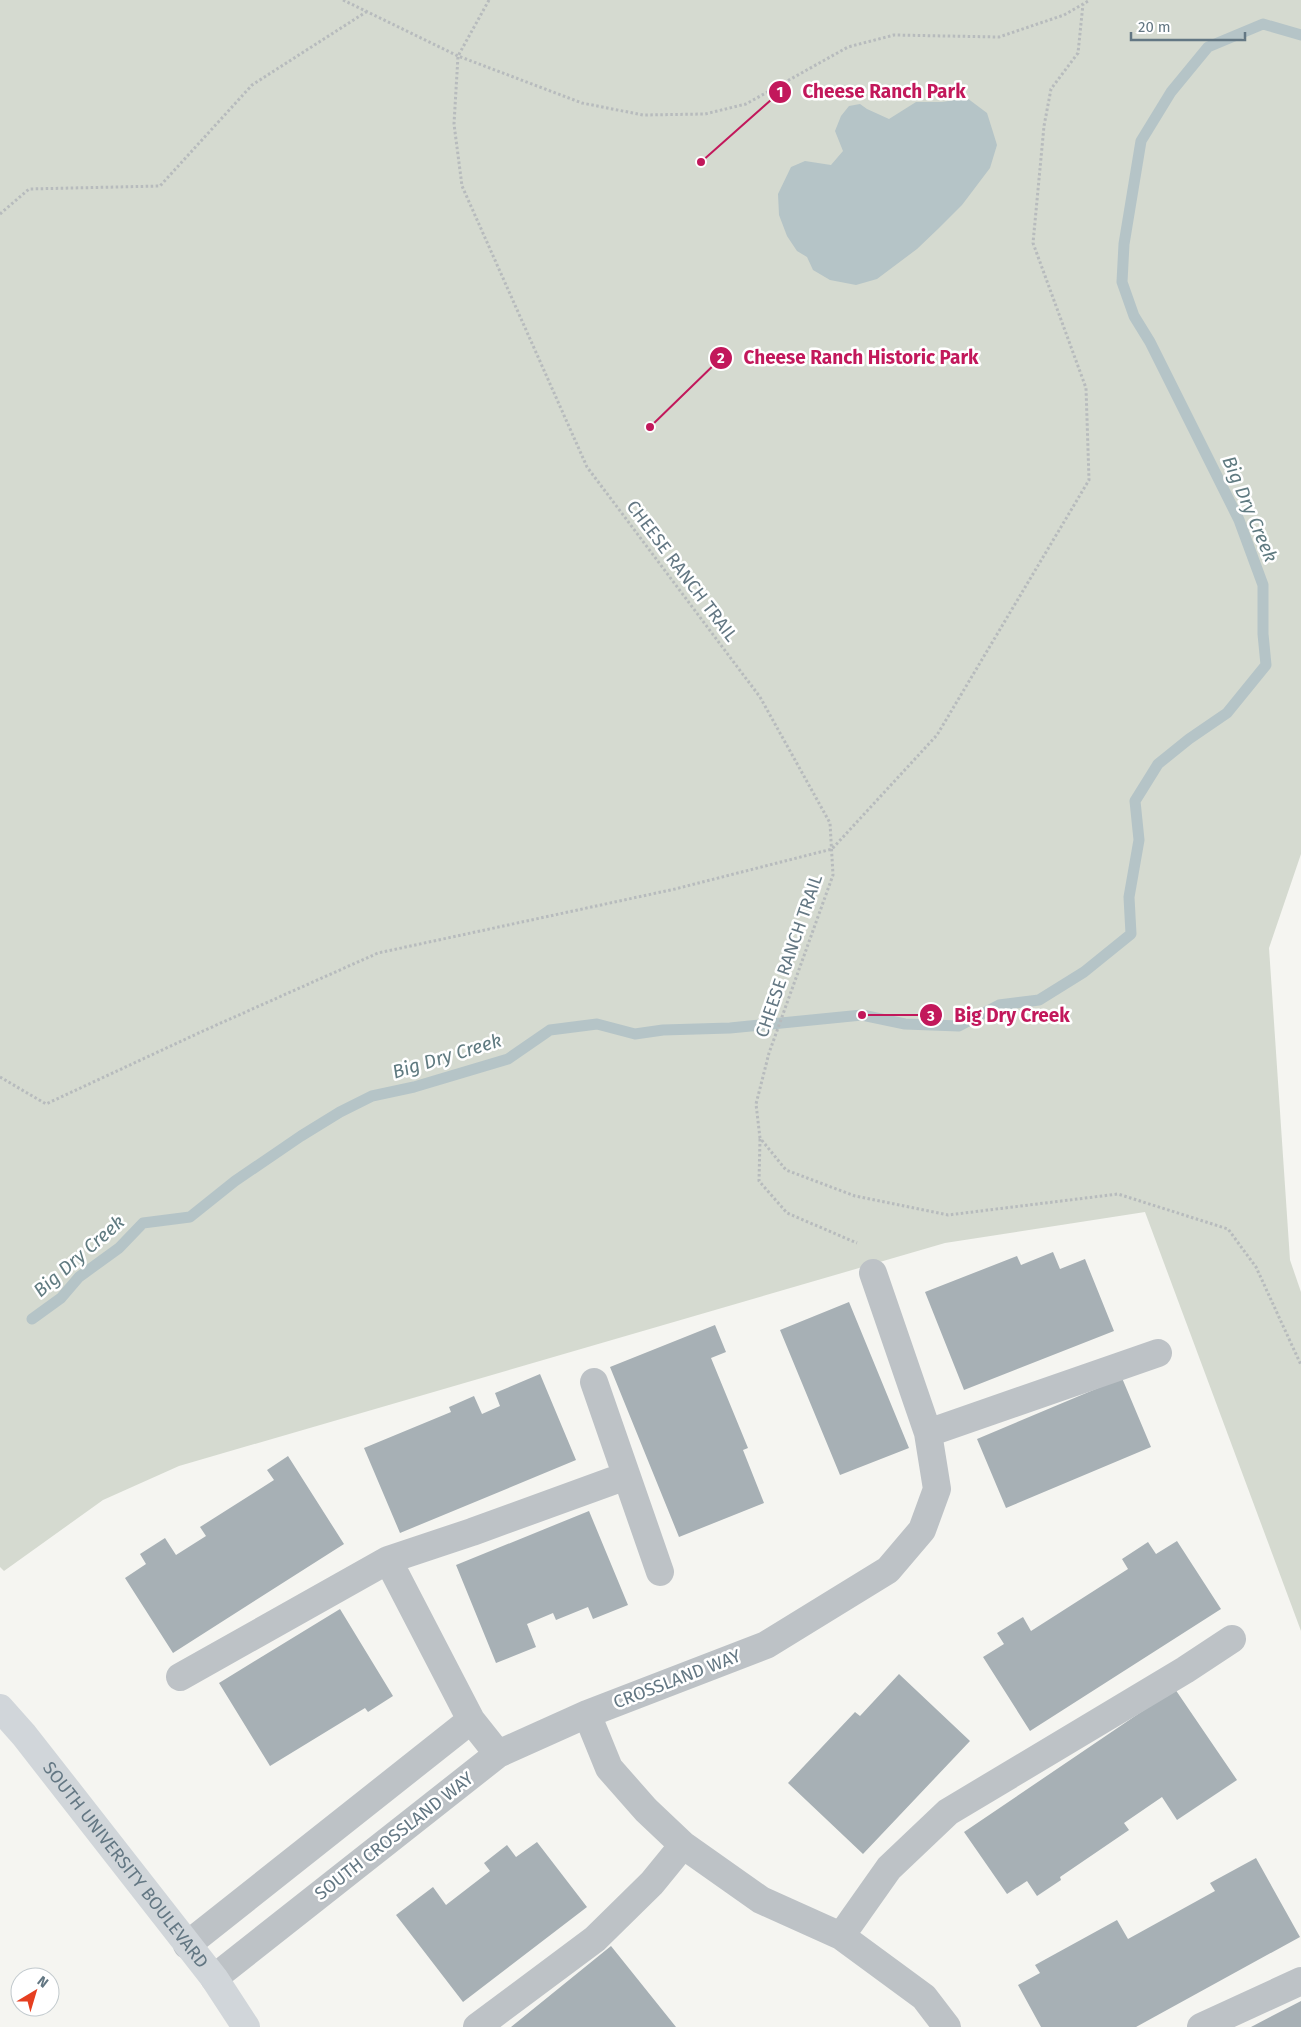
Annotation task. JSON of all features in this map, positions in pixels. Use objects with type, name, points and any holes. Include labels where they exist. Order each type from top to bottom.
[{"type":"main road","name":"SOUTH UNIVERSITY BOULEVARD","points":[[0,1708],[24,1735],[214,1978],[246,2027]]},
{"type":"street","name":"CROSSLAND WAY","points":[[587,1714],[766,1645],[888,1570],[922,1530],[937,1489],[928,1433],[873,1273]]},
{"type":"street","points":[[928,1433],[1158,1353]]},
{"type":"street","points":[[594,1382],[660,1572]]},
{"type":"street","points":[[180,1677],[388,1560],[472,1532],[626,1476]]},
{"type":"street","points":[[388,1560],[471,1720],[498,1754]]},
{"type":"street","points":[[840,1936],[889,1868],[948,1812],[1185,1670],[1232,1639]]},
{"type":"street","points":[[587,1714],[609,1768],[646,1810],[683,1845],[761,1900],[840,1936],[924,1997],[948,2027]]},
{"type":"street","name":"SOUTH CROSSLAND WAY","points":[[214,1978],[498,1754],[587,1714]]},
{"type":"street","points":[[187,1945],[471,1720]]},
{"type":"street","points":[[477,2027],[595,1940],[652,1883],[683,1845]]},
{"type":"street","points":[[1201,2027],[1301,1981]]},
{"type":"path","points":[[343,0],[458,56],[582,103],[643,115],[705,114],[746,104],[848,46],[894,35],[999,37],[1064,15],[1090,0]]},
{"type":"path","name":"CHEESE RANCH TRAIL","points":[[488,0],[458,56],[454,124],[462,186],[587,467],[760,697],[830,823],[833,875],[769,1053],[756,1104],[760,1138],[759,1181],[787,1213],[860,1244],[873,1273]]},
{"type":"path","points":[[0,1077],[46,1104],[378,953],[675,889],[832,849],[937,735],[1089,480],[1086,388],[1033,243],[1044,126],[1051,89],[1078,53],[1083,4]]},
{"type":"path","points":[[0,214],[29,189],[160,186],[252,85],[367,11]]},
{"type":"path","points":[[760,1138],[786,1170],[855,1196],[938,1213],[948,1214],[1118,1194],[1228,1229],[1256,1267],[1301,1365]]},
{"type":"shaded area","points":[[0,0],[1301,0],[1301,854],[1269,948],[1290,1260],[1301,1292],[1301,1631],[1145,1212],[945,1243],[179,1466],[103,1500],[4,1571],[0,1567]]},
{"type":"shaded area","points":[[967,98],[987,113],[997,145],[990,168],[962,205],[917,249],[877,279],[856,285],[830,280],[813,270],[807,257],[797,251],[787,236],[779,215],[778,194],[791,167],[805,161],[831,165],[843,151],[835,131],[841,116],[849,106],[860,104],[889,119],[916,102],[942,102]]},
{"type":"building","points":[[1053,1252],[1060,1269],[1085,1259],[1114,1331],[964,1390],[925,1292],[1017,1256],[1021,1265]]},
{"type":"building","points":[[849,1302],[909,1448],[840,1475],[780,1330]]},
{"type":"building","points":[[715,1325],[726,1352],[711,1358],[748,1448],[743,1450],[764,1503],[679,1537],[610,1367]]},
{"type":"building","points":[[540,1374],[576,1460],[400,1533],[364,1448],[451,1412],[449,1407],[474,1396],[482,1414],[500,1406],[495,1393]]},
{"type":"building","points":[[1122,1378],[1151,1447],[1006,1508],[977,1439]]},
{"type":"building","points":[[288,1456],[344,1544],[173,1653],[125,1578],[146,1564],[140,1554],[165,1538],[176,1555],[206,1536],[200,1527],[274,1480],[267,1470]]},
{"type":"building","points":[[589,1511],[628,1605],[593,1619],[588,1607],[556,1620],[553,1613],[527,1624],[536,1647],[496,1663],[456,1565]]},
{"type":"building","points":[[1177,1541],[1221,1609],[1030,1731],[983,1657],[1004,1644],[997,1633],[1023,1617],[1031,1631],[1128,1569],[1122,1559],[1148,1542],[1156,1554]]},
{"type":"building","points":[[340,1609],[393,1696],[368,1712],[365,1708],[270,1766],[219,1683]]},
{"type":"building","points":[[899,1674],[970,1741],[863,1854],[788,1783],[855,1712],[860,1716]]},
{"type":"building","points":[[1175,1689],[1237,1780],[1177,1820],[1162,1797],[1124,1823],[1129,1830],[1060,1877],[1061,1880],[1037,1896],[1027,1881],[1007,1894],[964,1832]]},
{"type":"building","points":[[537,1842],[587,1907],[463,2002],[396,1915],[433,1887],[446,1905],[490,1871],[484,1863],[507,1845],[516,1857]]},
{"type":"building","points":[[1256,1858],[1300,1937],[1136,2027],[1041,2027],[1018,1985],[1040,1973],[1035,1965],[1117,1920],[1128,1939],[1215,1891],[1210,1883]]},
{"type":"building","points":[[611,1946],[676,2027],[511,2027]]},
{"type":"building","points":[[1301,2001],[1301,2027],[1251,2027]]},
{"type":"waterway","name":"Big Dry Creek","points":[[32,1319],[61,1298],[79,1277],[119,1248],[143,1223],[190,1217],[235,1181],[340,1112],[372,1096],[414,1087],[508,1059],[550,1030],[597,1024],[635,1034],[663,1030],[730,1028],[862,1015],[905,1024],[959,1026],[999,1005],[1039,1000],[1084,972],[1131,934],[1129,897],[1139,840],[1135,801],[1158,764],[1189,739],[1227,713],[1266,665],[1263,634],[1263,585],[1239,520],[1150,342],[1134,316],[1122,282],[1124,244],[1141,141],[1171,92],[1208,47],[1263,24],[1301,35]]},
{"type":"place","name":"Cheese Ranch Park","points":[[701,162]]},
{"type":"place","name":"Cheese Ranch Historic Park","points":[[650,427]]},
{"type":"place","name":"Big Dry Creek","points":[[862,1015]]}]
